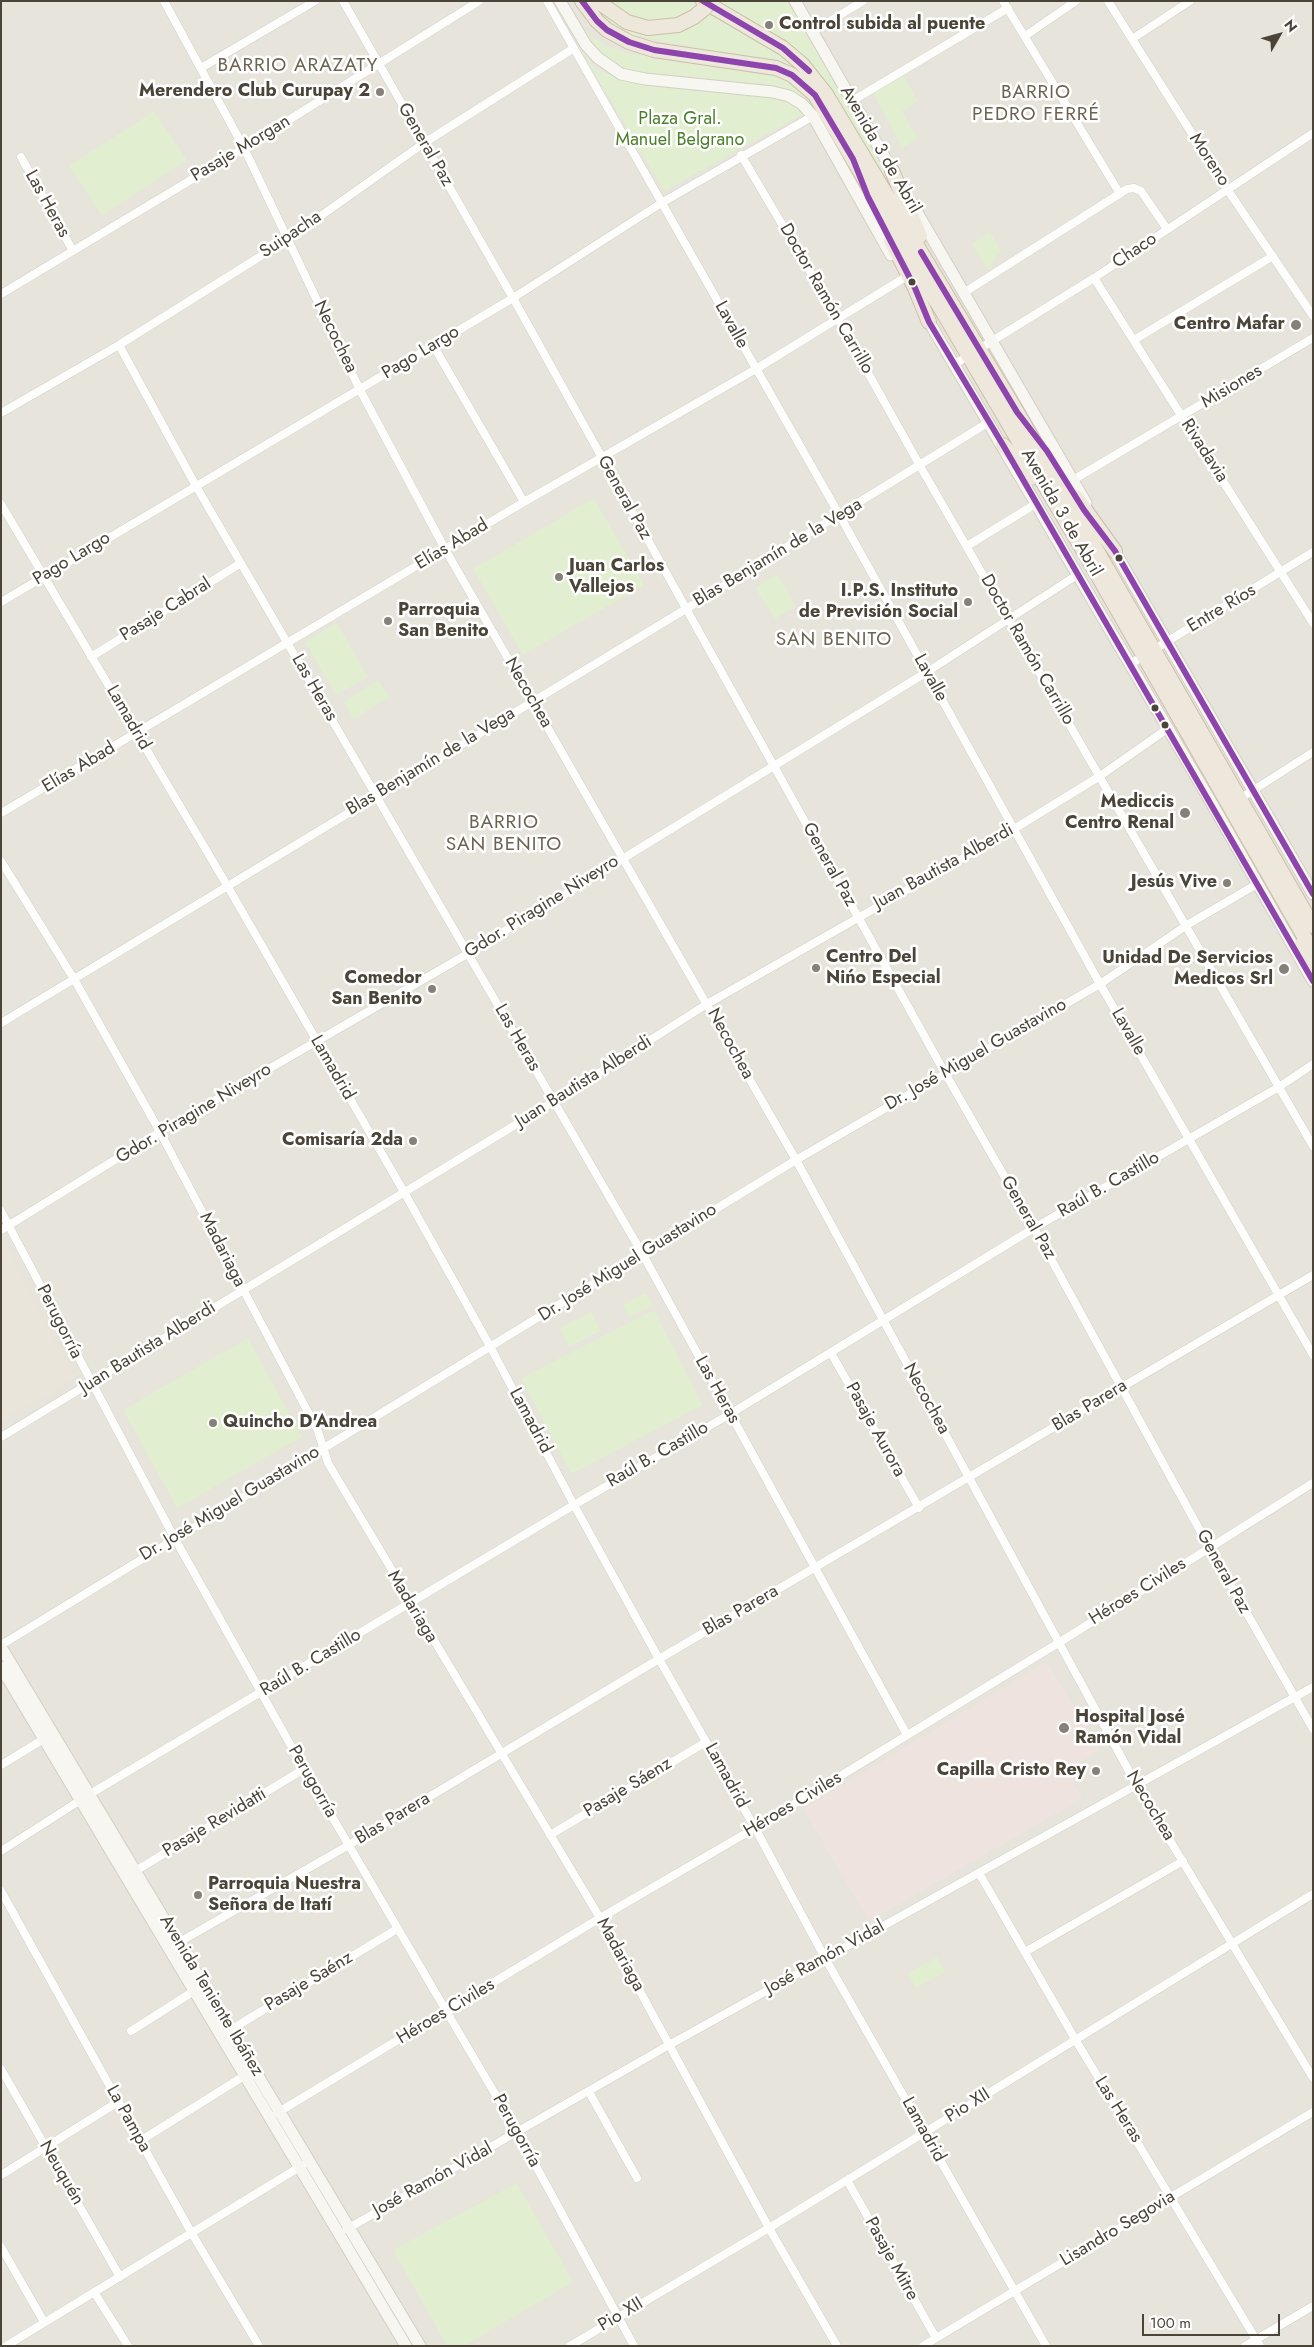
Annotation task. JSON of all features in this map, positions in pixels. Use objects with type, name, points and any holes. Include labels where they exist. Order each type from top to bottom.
[{"type":"highway","name":"Avenida 3 de Abril","points":[[582,1],[597,21],[617,37],[629,42],[654,50],[765,65],[792,75],[815,95],[853,159],[974,349],[1017,412],[1148,653],[1272,868],[1313,952]]},
{"type":"highway","points":[[596,1],[627,22],[648,28],[678,25],[694,17],[706,3]]},
{"type":"highway","name":"Avenida 3 de Abril","points":[[706,3],[783,48],[817,80],[974,349],[1094,569],[1148,653]]},
{"type":"highway","points":[[853,159],[868,197],[915,288],[929,322]]},
{"type":"highway","points":[[892,171],[919,233],[955,299],[974,349]]},
{"type":"highway","points":[[1017,412],[1047,451],[1084,510],[1115,551]]},
{"type":"highway","points":[[1003,445],[1025,468],[1061,526],[1094,569]]},
{"type":"highway","name":"Avenida 3 de Abril","points":[[1272,868],[1313,926]]},
{"type":"highway","points":[[1272,868],[1313,917]]},
{"type":"highway","points":[[1272,868],[1312,973]]},
{"type":"main road","points":[[560,1],[586,45],[598,58],[621,74],[646,79],[782,94],[802,104],[813,116]]},
{"type":"main road","name":"Avenida 3 de Abril","points":[[795,1],[1313,894]]},
{"type":"main road","name":"Avenida 3 de Abril","points":[[813,116],[929,322],[1003,445],[1257,884],[1312,973]]},
{"type":"main road","name":"Avenida Teniente Ibáñez","points":[[1,1646],[49,1736],[131,1874],[174,1945],[232,2029],[274,2115],[304,2164],[339,2233],[406,2346]]},
{"type":"main road","name":"Avenida Teniente Ibáñez","points":[[1,1666],[49,1736]]},
{"type":"main road","name":"Avenida Teniente Ibáñez","points":[[174,1945],[194,1991],[244,2076],[274,2115]]},
{"type":"main road","name":"Avenida Teniente Ibáñez","points":[[304,2164],[350,2227],[420,2346]]},
{"type":"street","name":"Necochea","points":[[164,1],[244,148],[360,390],[445,549],[796,1160],[1136,1784],[1313,2078]]},
{"type":"street","points":[[201,68],[315,1]]},
{"type":"street","name":"General Paz","points":[[343,1],[513,298],[945,1073],[1034,1228],[1293,1698],[1313,1729]]},
{"type":"street","name":"Pasaje Morgan","points":[[1,294],[244,148],[479,1]]},
{"type":"street","name":"Lavalle","points":[[547,1],[840,516],[1100,984],[1313,1355]]},
{"type":"street","points":[[812,32],[863,1]]},
{"type":"street","points":[[1025,36],[1076,1]]},
{"type":"street","name":"Moreno","points":[[1108,1],[1227,189],[1313,316]]},
{"type":"street","points":[[1132,39],[1190,1]]},
{"type":"street","points":[[852,101],[1006,5],[1120,194]]},
{"type":"street","name":"Suipacha","points":[[1,413],[119,345],[288,239],[424,143],[574,48]]},
{"type":"street","name":"Pago Largo","points":[[1,602],[513,298],[663,202],[813,116]]},
{"type":"street","name":"Chaco","points":[[955,364],[974,349],[993,341],[1094,278],[1313,133]]},
{"type":"street","name":"Doctor Ramón Carrillo","points":[[741,156],[838,320],[920,466],[1313,1146]]},
{"type":"street","name":"Las Heras","points":[[21,157],[73,250]]},
{"type":"street","points":[[965,292],[1128,189],[1134,188],[1141,191],[1167,229]]},
{"type":"street","points":[[1134,340],[1273,256]]},
{"type":"street","name":"Elías Abad","points":[[1,813],[524,502],[756,369],[904,278]]},
{"type":"street","name":"Rivadavia","points":[[1094,278],[1313,623]]},
{"type":"street","name":"Misiones","points":[[1073,480],[1313,338]]},
{"type":"street","name":"Las Heras","points":[[119,345],[196,486],[642,1253],[907,1735]]},
{"type":"street","points":[[433,345],[524,502]]},
{"type":"street","name":"Blas Benjamín de la Vega","points":[[1,1024],[840,516],[988,422]]},
{"type":"street","points":[[967,546],[1036,503]]},
{"type":"street","name":"Lamadrid","points":[[1,504],[228,887],[404,1192],[491,1348],[574,1505],[755,1828],[825,1958],[1046,2346]]},
{"type":"street","name":"Entre Ríos","points":[[1129,665],[1313,552]]},
{"type":"street","name":"Pasaje Cabral","points":[[91,656],[242,563]]},
{"type":"street","name":"Gdor. Piragine Niveyro","points":[[1,1230],[160,1132],[469,953],[927,672],[1078,575]]},
{"type":"street","name":"Juan Bautista Alberdi","points":[[1,1437],[554,1102],[708,1004],[858,916],[1014,829],[1100,776],[1167,729]]},
{"type":"street","points":[[1217,813],[1313,752]]},
{"type":"street","name":"Madariaga","points":[[1,861],[74,979],[160,1132],[318,1431],[328,1464],[600,1918],[769,2228],[837,2346]]},
{"type":"street","name":"Dr. José Miguel Guastavino","points":[[1,1646],[174,1537],[491,1348],[642,1253],[796,1160],[1100,984],[1187,926],[1257,884]]},
{"type":"street","name":"Raúl B. Castillo","points":[[1,1851],[86,1797],[262,1694],[574,1505],[730,1414],[1034,1228],[1279,1087],[1313,1064]]},
{"type":"street","name":"Perugorría","points":[[1,1211],[174,1537],[304,1769],[518,2133],[634,2346]]},
{"type":"street","name":"Blas Parera","points":[[174,1945],[349,1845],[659,1659],[1313,1275]]},
{"type":"street","name":"Pasaje Aurora","points":[[831,1353],[919,1508]]},
{"type":"street","name":"Héroes Civiles","points":[[274,2115],[600,1918],[755,1828],[1060,1642],[1313,1483]]},
{"type":"street","name":"José Ramón Vidal","points":[[339,2233],[518,2133],[669,2045],[1313,1687]]},
{"type":"street","points":[[1,1765],[49,1736]]},
{"type":"street","name":"Pasaje Sáenz","points":[[550,1835],[706,1742]]},
{"type":"street","name":"Pasaje Revidatti","points":[[131,1874],[304,1769]]},
{"type":"street","points":[[1025,1952],[1183,1861]]},
{"type":"street","name":"Las Heras","points":[[979,1873],[1075,2040],[1172,2197],[1260,2346]]},
{"type":"street","name":"La Pampa","points":[[1,1891],[191,2232],[259,2346]]},
{"type":"street","name":"Pio XII","points":[[570,2346],[769,2228],[1313,1894]]},
{"type":"street","name":"Pasaje Saénz","points":[[221,2036],[397,1929]]},
{"type":"street","points":[[131,2031],[194,1991]]},
{"type":"street","name":"Neuquén","points":[[1,2069],[120,2277]]},
{"type":"street","points":[[140,2141],[244,2076]]},
{"type":"street","points":[[589,2092],[637,2178]]},
{"type":"street","points":[[1,2175],[118,2102]]},
{"type":"street","name":"Lisandro Segovia","points":[[923,2346],[1313,2112]]},
{"type":"street","points":[[6,2346],[304,2164]]},
{"type":"street","name":"Pasaje Mitre","points":[[847,2180],[936,2338]]},
{"type":"street","points":[[1,2247],[44,2322]]},
{"type":"street","points":[[94,2292],[128,2346]]},
{"type":"street","points":[[1244,2346],[1313,2306]]},
{"type":"shaded area","points":[[1,1],[1313,1],[1313,2346],[1,2346]]},
{"type":"shaded area","points":[[1,1241],[4,1241],[75,1378],[1,1421]]},
{"type":"shaded area","points":[[1046,1662],[1101,1749],[1067,1771],[1083,1798],[869,1921],[803,1809]]},
{"type":"green space","name":"Plaza Gral. Manuel Belgrano","points":[[552,1],[556,1],[595,69],[627,80],[775,94],[795,105],[803,114],[667,190],[663,189]]},
{"type":"green space","points":[[590,1],[642,32],[711,9],[776,47],[812,80],[761,61],[628,34],[603,20]]},
{"type":"green space","points":[[606,1],[691,1],[698,6],[673,18],[661,21],[645,21],[633,18]]},
{"type":"green space","points":[[716,1],[790,1],[898,193],[917,234],[826,88]]},
{"type":"green space","points":[[575,20],[593,38],[607,46],[627,53],[763,75],[763,70],[777,74],[804,90],[849,164],[868,205],[799,98],[625,71],[599,56]]},
{"type":"green space","points":[[904,76],[918,102],[902,111],[917,139],[902,148],[873,93]]},
{"type":"green space","points":[[154,111],[187,160],[102,216],[69,166]]},
{"type":"green space","points":[[990,232],[1002,252],[994,258],[991,269],[988,271],[972,244]]},
{"type":"green space","name":"Juan Carlos Vallejos","points":[[594,498],[644,585],[523,655],[473,569]]},
{"type":"green space","points":[[777,574],[796,606],[775,619],[755,588]]},
{"type":"green space","points":[[337,623],[368,677],[336,695],[305,642]]},
{"type":"green space","points":[[378,680],[389,697],[354,719],[343,702]]},
{"type":"green space","points":[[646,1293],[653,1305],[629,1317],[623,1305]]},
{"type":"green space","points":[[654,1310],[703,1405],[571,1474],[521,1378]]},
{"type":"green space","points":[[591,1312],[601,1331],[569,1347],[559,1328]]},
{"type":"green space","name":"Quincho D'Andrea","points":[[248,1338],[302,1437],[177,1508],[123,1410]]},
{"type":"green space","points":[[937,1957],[945,1972],[916,1988],[908,1973]]},
{"type":"green space","points":[[517,2183],[573,2282],[464,2346],[447,2346],[393,2250]]},
{"type":"transit line","points":[[582,1],[597,21],[607,30],[629,42],[654,50],[776,68],[792,75],[815,95],[853,159],[868,197],[915,288],[929,322],[1003,445],[1313,981]]},
{"type":"transit line","points":[[703,1],[783,48],[809,71]]},
{"type":"transit line","points":[[921,252],[1017,412],[1047,451],[1084,510],[1115,551],[1313,894]]},
{"type":"place","name":"Control subida al puente","points":[[769,25]]},
{"type":"place","name":"Merendero Club Curupay 2","points":[[380,92]]},
{"type":"place","name":"Centro Mafar","points":[[1296,325]]},
{"type":"place","name":"Juan Carlos Vallejos","points":[[559,577]]},
{"type":"place","name":"I.P.S. Instituto de Previsión Social","points":[[968,602]]},
{"type":"place","name":"Parroquia San Benito","points":[[388,621]]},
{"type":"place","name":"Mediccis Centro Renal","points":[[1185,813]]},
{"type":"place","name":"Jesús Vive","points":[[1227,883]]},
{"type":"place","name":"Centro Del Nińo Especial","points":[[816,968]]},
{"type":"place","name":"Unidad De Servicios Medicos Srl","points":[[1284,969]]},
{"type":"place","name":"Comedor San Benito","points":[[432,989]]},
{"type":"place","name":"Comisaría 2da","points":[[413,1141]]},
{"type":"place","name":"Quincho D'Andrea","points":[[213,1423]]},
{"type":"place","name":"Hospital José Ramón Vidal","points":[[1064,1728]]},
{"type":"place","name":"Capilla Cristo Rey","points":[[1096,1771]]},
{"type":"place","name":"Parroquia Nuestra Señora de Itatí","points":[[198,1895]]},
{"type":"district","name":"BARRIO ARAZATY","points":[[298,66]]},
{"type":"district","name":"BARRIO PEDRO FERRÉ","points":[[1036,104]]},
{"type":"district","name":"SAN BENITO","points":[[834,640]]},
{"type":"district","name":"BARRIO SAN BENITO","points":[[504,834]]}]
